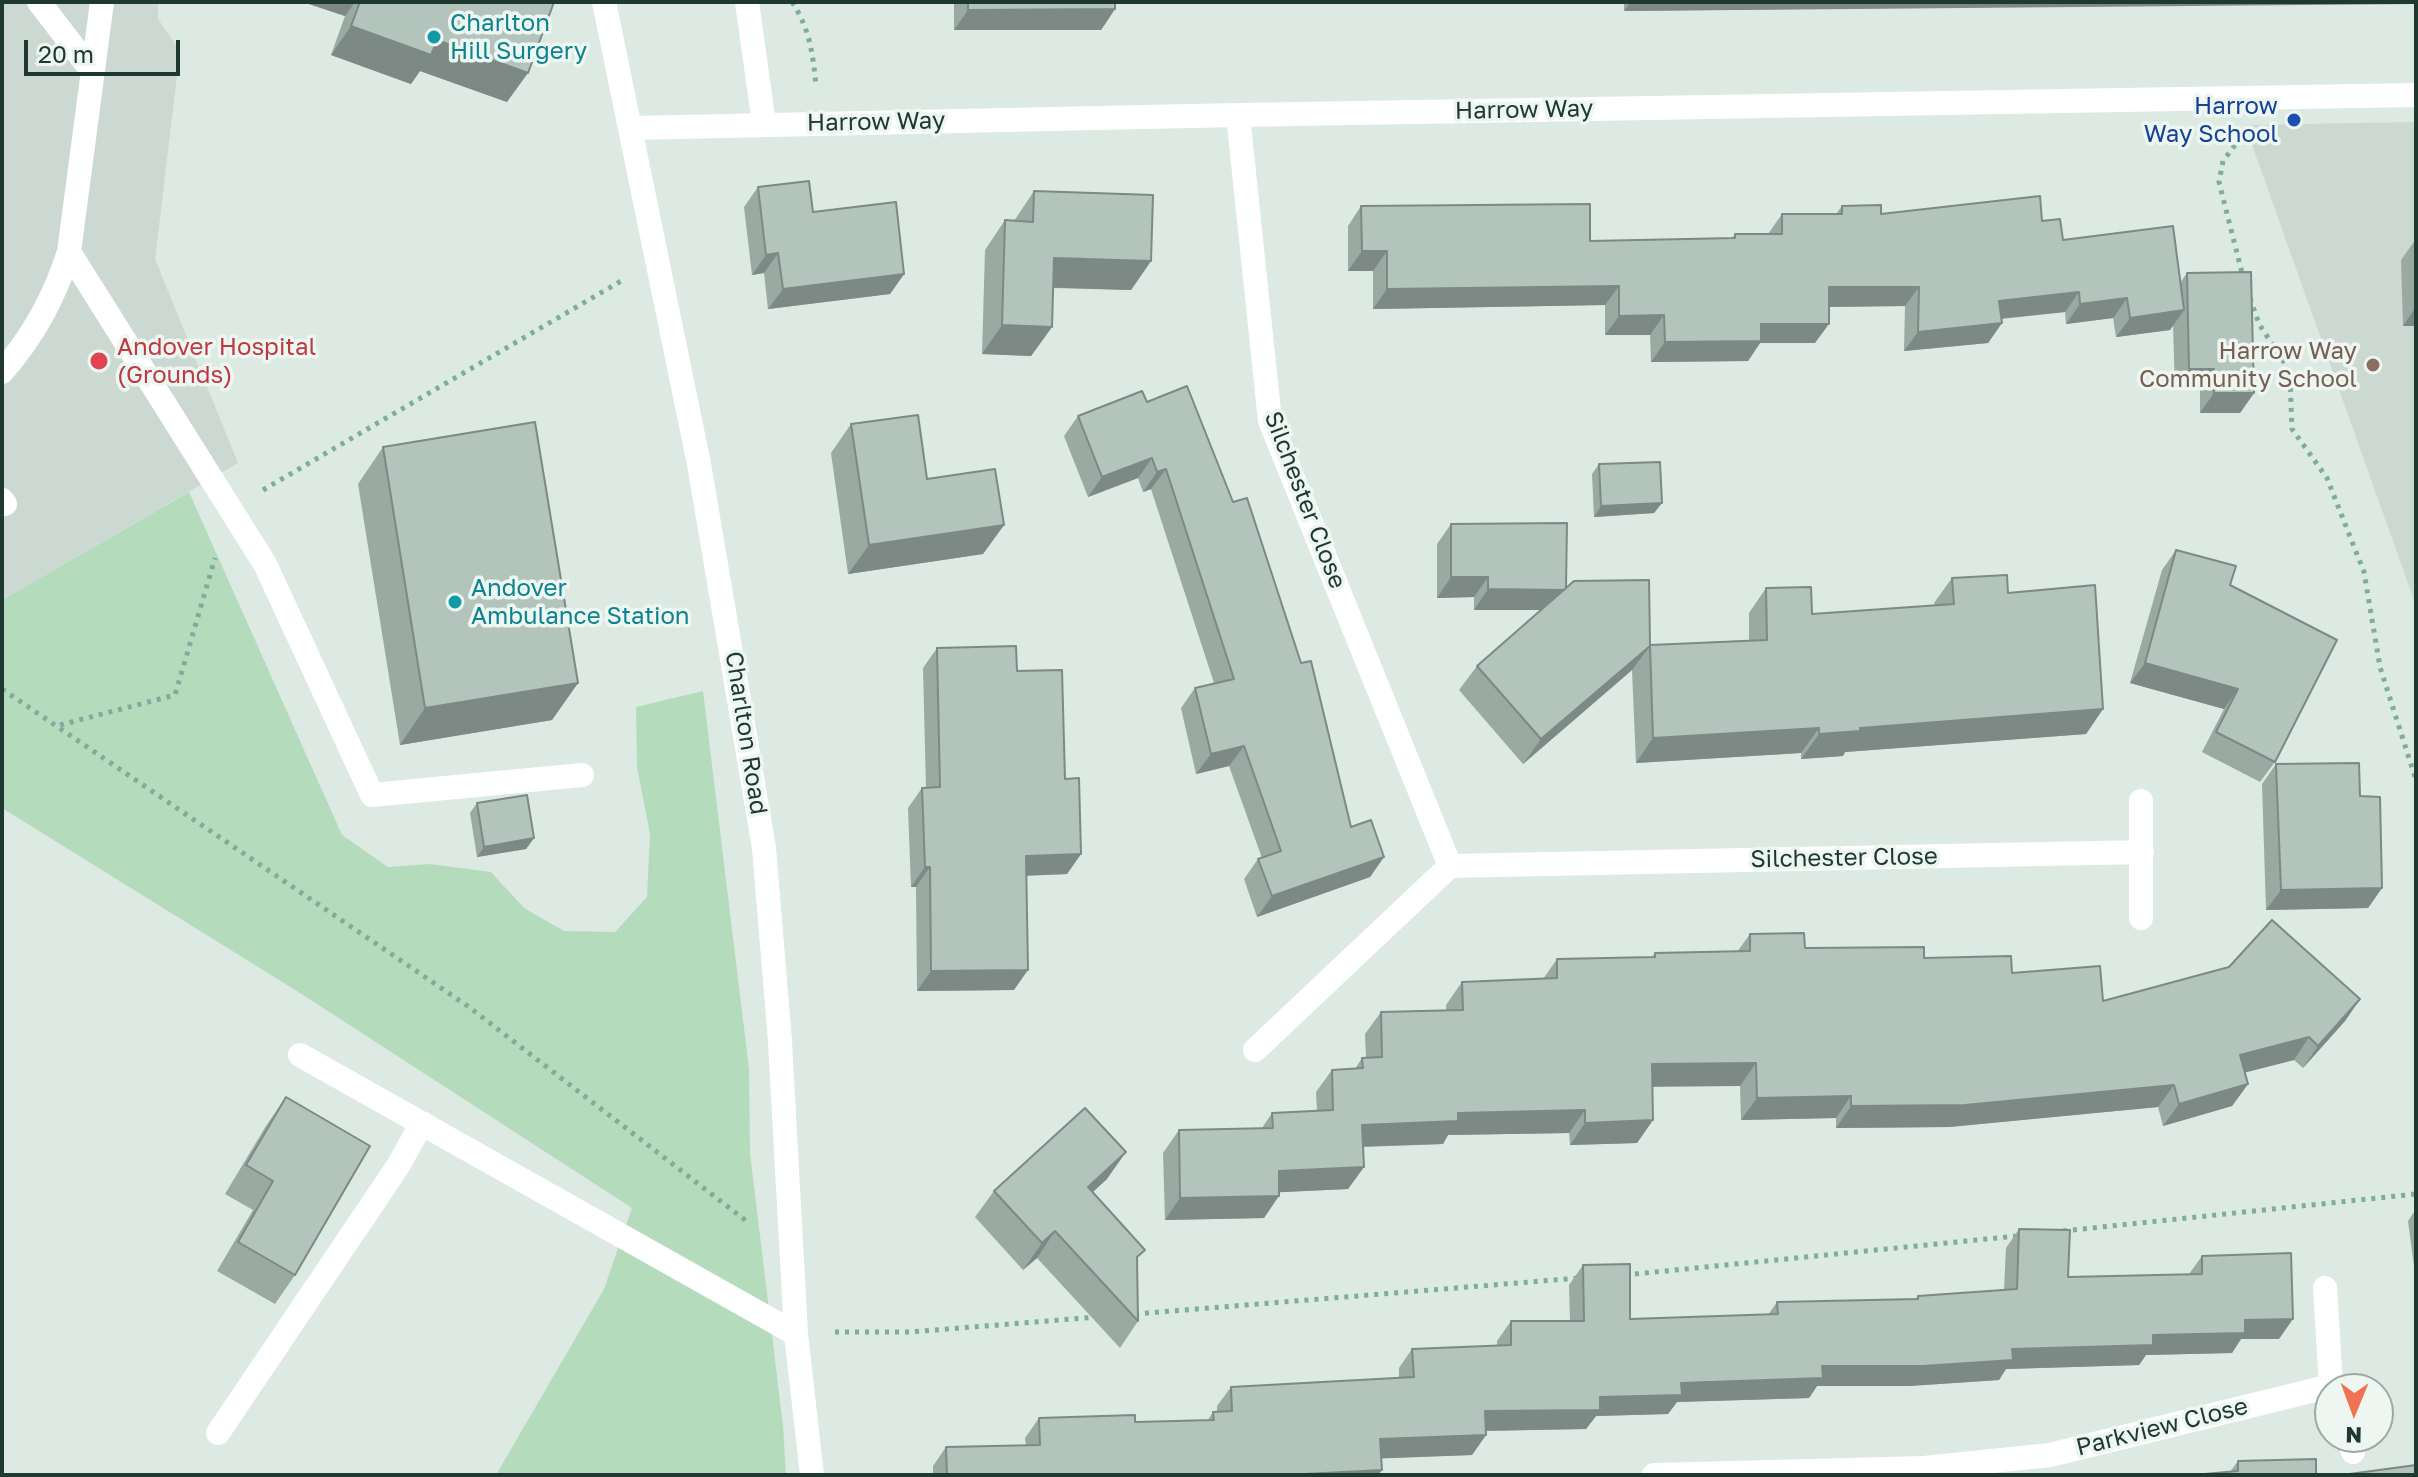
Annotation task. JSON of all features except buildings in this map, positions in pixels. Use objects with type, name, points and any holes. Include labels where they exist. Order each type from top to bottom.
[{"type":"street","points":[[39,2],[92,71]]},
{"type":"street","points":[[2,372],[41,320],[57,289],[69,252],[102,2]]},
{"type":"street","name":"Charlton Road","points":[[604,2],[704,492],[764,848],[780,1041],[796,1334],[812,1475]]},
{"type":"street","points":[[747,2],[764,124]]},
{"type":"street","name":"Harrow Way","points":[[631,128],[2416,95]]},
{"type":"street","name":"Silchester Close","points":[[1238,115],[1270,421],[1450,866],[2142,852]]},
{"type":"street","points":[[69,252],[265,564],[372,795],[582,775]]},
{"type":"street","points":[[2141,801],[2141,918]]},
{"type":"street","points":[[1255,1050],[1450,866]]},
{"type":"street","points":[[300,1055],[796,1334]]},
{"type":"street","points":[[218,1433],[398,1166],[422,1123]]},
{"type":"street","name":"Parkview Close","points":[[2325,1288],[2331,1373]]},
{"type":"street","name":"Parkview Close","points":[[1654,1475],[1924,1468],[2050,1455],[2314,1392]]},
{"type":"path","points":[[792,2],[811,40],[818,123]]},
{"type":"path","points":[[2235,97],[2242,135],[2223,161],[2219,182],[2245,282]]},
{"type":"path","points":[[59,726],[175,695],[229,509],[633,274]]},
{"type":"path","points":[[2249,296],[2259,324],[2286,365],[2290,379],[2292,429],[2327,478],[2364,572],[2380,667],[2416,780]]},
{"type":"path","points":[[2,689],[469,1007],[755,1227]]},
{"type":"path","points":[[2054,1232],[2416,1194]]},
{"type":"path","points":[[1614,1276],[2022,1235]]},
{"type":"path","points":[[1129,1314],[1582,1278]]},
{"type":"path","points":[[826,1332],[910,1332],[1097,1317]]},
{"type":"shaded area","name":"Andover Hospital (Grounds)","points":[[2,2],[158,2],[158,19],[180,51],[155,259],[238,463],[2,600]]},
{"type":"shaded area","name":"Harrow Way Community School","points":[[2416,122],[2416,606],[2245,125]]},
{"type":"green space","points":[[189,492],[342,835],[388,867],[430,864],[491,872],[524,908],[564,931],[615,932],[647,897],[650,834],[637,767],[636,707],[703,691],[749,1069],[750,1153],[783,1426],[786,1475],[496,1475],[604,1289],[632,1208],[300,993],[2,808],[2,600]]},
{"type":"place","name":"Charlton Hill Surgery","points":[[434,37]]},
{"type":"place","name":"Harrow Way School","points":[[2294,120]]},
{"type":"place","name":"Andover Hospital (Grounds)","points":[[99,361]]},
{"type":"place","name":"Harrow Way Community School","points":[[2373,365]]},
{"type":"place","name":"Andover Ambulance Station","points":[[455,602]]}]
